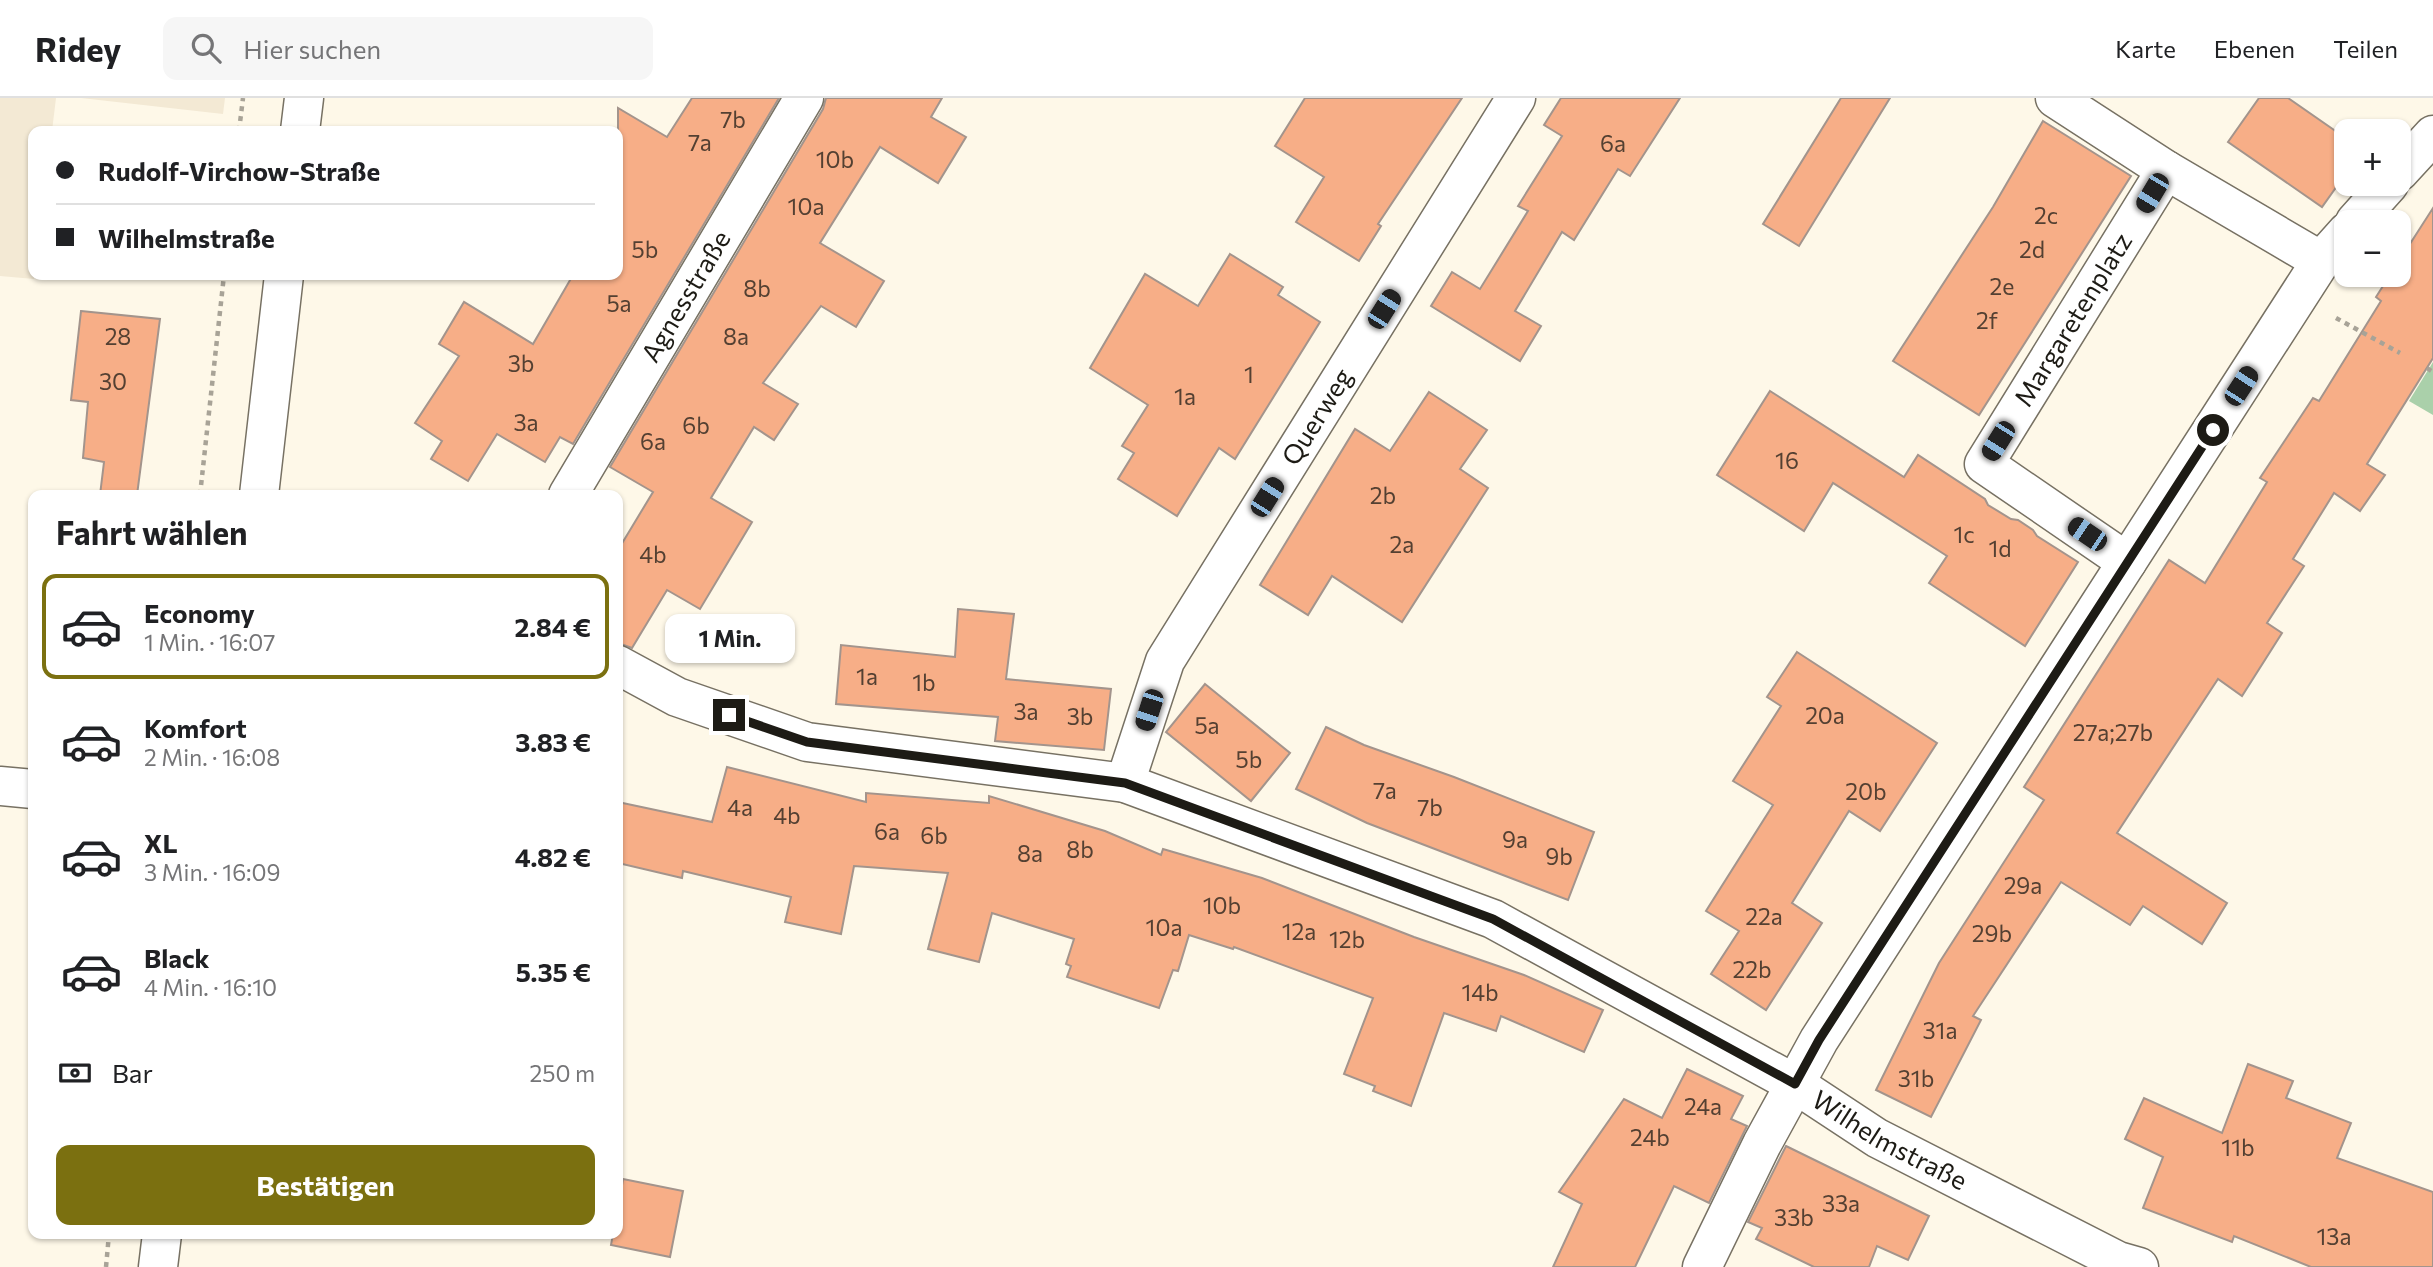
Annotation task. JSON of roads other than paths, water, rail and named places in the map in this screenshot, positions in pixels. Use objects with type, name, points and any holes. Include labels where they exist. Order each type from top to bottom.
[{"type":"street","points":[[301,126],[304,98]]},
{"type":"street","name":"Agnesstraße","points":[[571,490],[804,98]]},
{"type":"street","name":"Querweg","points":[[1125,783],[1165,661],[1516,98]]},
{"type":"street","points":[[2055,98],[2166,170],[2321,261]]},
{"type":"street","points":[[2411,160],[2433,135]]},
{"type":"street","name":"Margaretenplatz","points":[[2127,562],[1984,464],[2166,170]]},
{"type":"street","points":[[2366,210],[2378,196]]},
{"type":"street","points":[[1702,1267],[1762,1144],[1819,1040],[2321,261],[2334,246]]},
{"type":"street","points":[[259,490],[283,280]]},
{"type":"street","name":"Wilhelmstraße","points":[[623,668],[677,697],[807,742],[1125,783],[1493,919],[1795,1084],[1877,1138],[2118,1261],[2139,1267]]},
{"type":"street","points":[[0,786],[28,789]]},
{"type":"street","points":[[158,1267],[161,1239]]}]
